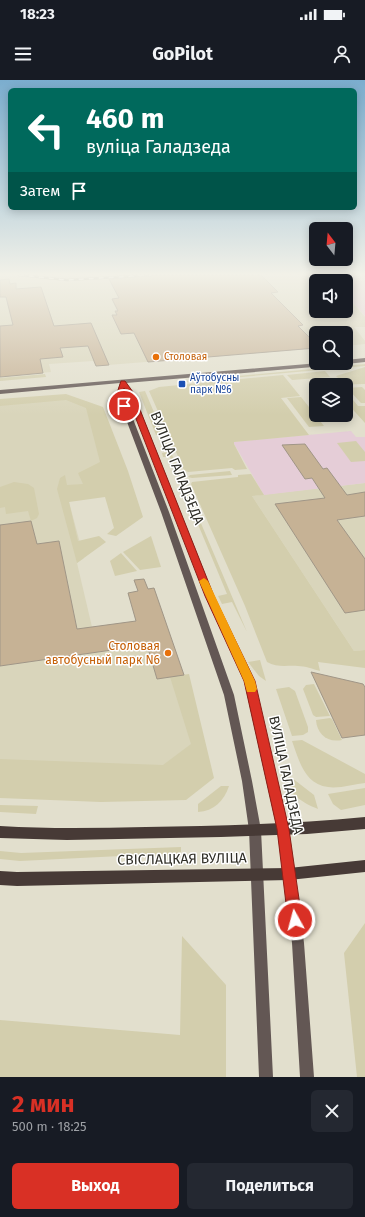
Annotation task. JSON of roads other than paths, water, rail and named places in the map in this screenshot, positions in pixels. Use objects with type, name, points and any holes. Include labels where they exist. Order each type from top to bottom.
[{"type":"main road","points":[[353,361],[365,360]]},
{"type":"main road","points":[[0,392],[309,365]]},
{"type":"main road","name":"ВУЛІЦА ГАЛАДЗЕДА","points":[[123,382],[130,392],[210,596],[249,681],[283,829],[290,874],[298,943],[307,1077]]},
{"type":"main road","name":"ВУЛІЦА ГАЛАДЗЕДА","points":[[123,382],[120,393],[124,406],[165,512],[229,695],[247,781],[255,830],[258,875],[266,1077]]},
{"type":"main road","name":"СВІСЛАЦКАЯ ВУЛІЦА","points":[[0,832],[30,834],[196,833],[365,823]]},
{"type":"main road","name":"СВІСЛАЦКАЯ ВУЛІЦА","points":[[0,878],[17,879],[290,874],[365,866]]},
{"type":"place","name":"Столовая","points":[[156,357]]},
{"type":"place","name":"Аўтобусны парк №6","points":[[182,384]]},
{"type":"place","name":"Столовая автобусный парк N6","points":[[168,653]]}]
